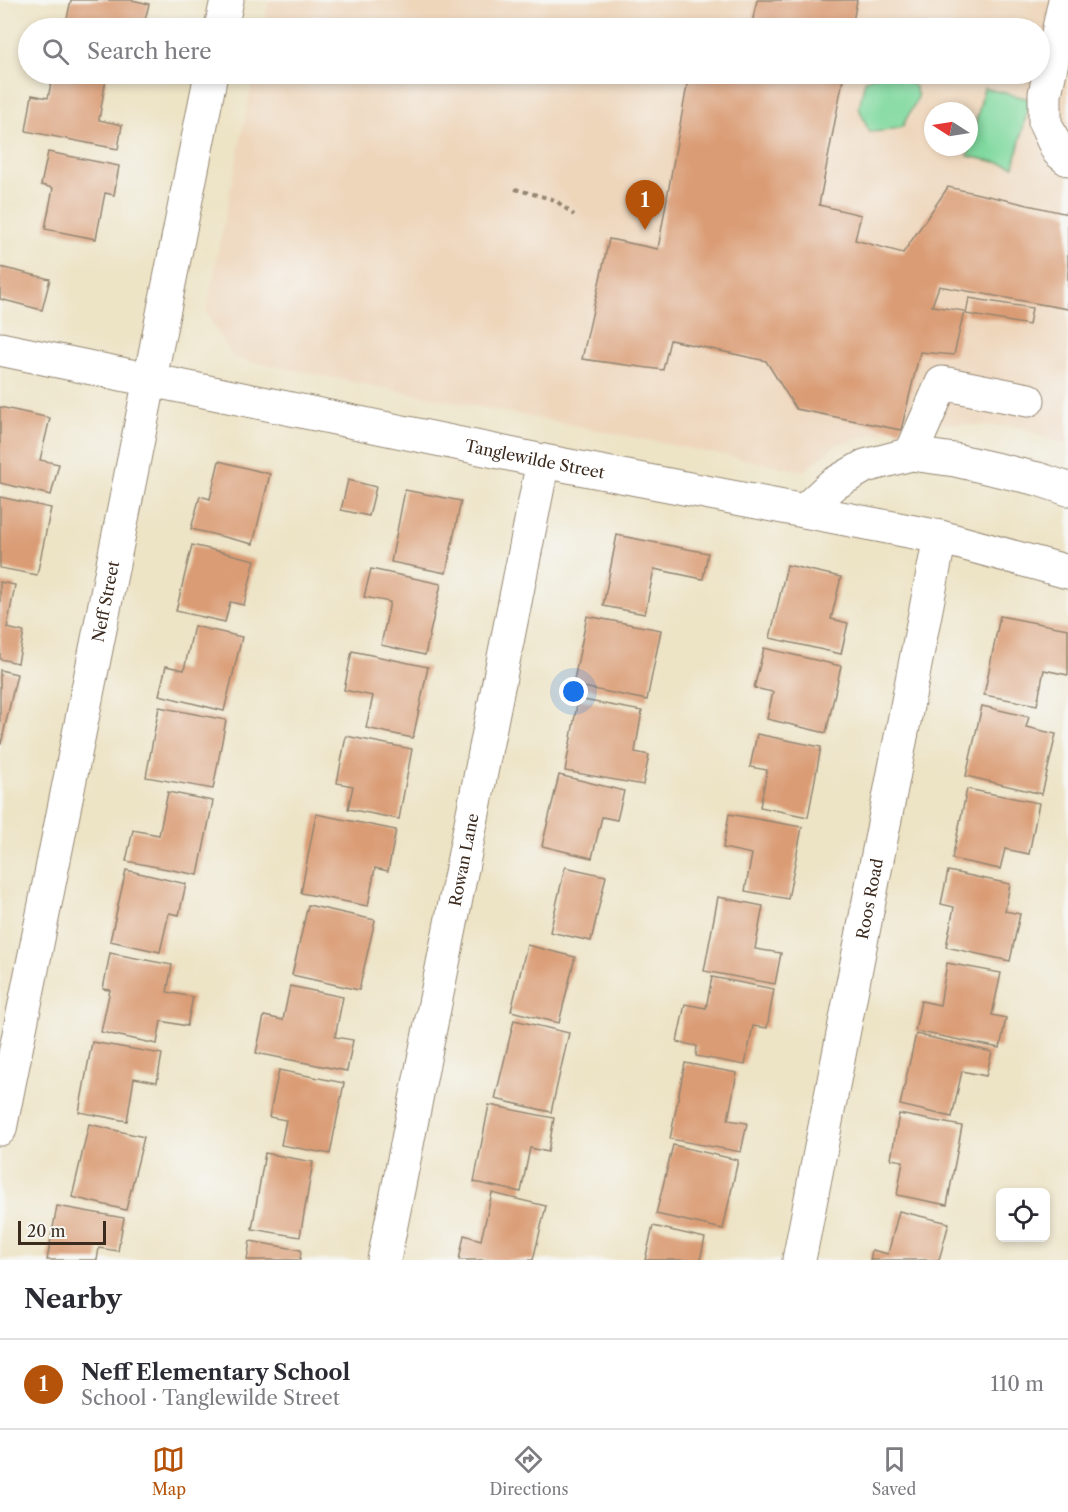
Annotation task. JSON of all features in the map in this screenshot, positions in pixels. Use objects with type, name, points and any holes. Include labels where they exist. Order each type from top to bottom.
[{"type":"street","points":[[223,18],[226,0]]},
{"type":"street","points":[[1050,70],[1065,0]]},
{"type":"street","name":"Neff Street","points":[[0,1129],[210,84]]},
{"type":"street","points":[[1047,84],[1045,123],[1058,151],[1068,159]]},
{"type":"street","name":"Tanglewilde Street","points":[[0,349],[543,460],[940,537],[1068,572]]},
{"type":"street","points":[[911,454],[942,383],[1028,400]]},
{"type":"street","points":[[804,511],[832,485],[865,466],[911,454],[955,460],[1038,479],[1068,489]]},
{"type":"street","name":"Rowan Lane","points":[[384,1260],[543,460]]},
{"type":"street","name":"Roos Road","points":[[799,1260],[940,537]]},
{"type":"path","points":[[515,189],[555,200],[574,215]]},
{"type":"shaded area","points":[[269,0],[1068,0],[1068,446],[1018,427],[916,422],[836,445],[804,471],[233,358],[206,312],[252,84],[1050,84],[1050,18],[265,18]]},
{"type":"green space","points":[[864,84],[912,84],[918,97],[902,127],[884,131],[869,132],[859,108]]},
{"type":"green space","points":[[984,88],[1030,99],[1014,166],[968,156],[978,156],[978,114]]},
{"type":"building","points":[[71,0],[132,0],[149,4],[146,18],[67,18]]},
{"type":"building","points":[[757,0],[857,0],[854,18],[753,18]]},
{"type":"building","points":[[51,84],[105,84],[99,120],[122,125],[118,149],[26,131],[32,95],[48,98]]},
{"type":"building","points":[[687,84],[842,84],[819,205],[861,215],[855,240],[903,253],[948,187],[1068,214],[1068,309],[939,286],[932,306],[964,311],[954,355],[920,352],[901,430],[796,409],[766,361],[670,340],[663,370],[582,359],[609,239],[658,249]]},
{"type":"building","points":[[48,152],[119,166],[114,195],[105,193],[96,239],[45,229],[53,188],[41,185]]},
{"type":"building","points":[[0,267],[50,279],[42,310],[0,299]]},
{"type":"building","points":[[969,298],[1032,308],[1029,325],[966,314]]},
{"type":"building","points":[[0,407],[50,418],[40,460],[59,464],[51,495],[0,483]]},
{"type":"building","points":[[219,461],[270,474],[253,544],[191,529],[200,496],[210,499]]},
{"type":"building","points":[[348,480],[376,487],[369,516],[341,510]]},
{"type":"building","points":[[405,490],[461,501],[446,573],[391,562]]},
{"type":"building","points":[[0,497],[51,508],[37,575],[0,568]]},
{"type":"building","points":[[617,535],[708,553],[703,579],[654,569],[645,614],[603,606]]},
{"type":"building","points":[[192,545],[255,560],[244,605],[230,602],[225,622],[176,611]]},
{"type":"building","points":[[787,565],[841,577],[831,619],[848,623],[841,654],[770,638]]},
{"type":"building","points":[[371,569],[441,584],[425,655],[381,645],[390,602],[364,597]]},
{"type":"building","points":[[0,582],[15,585],[7,628],[24,632],[18,663],[0,659]]},
{"type":"building","points":[[587,616],[661,630],[647,700],[573,685]]},
{"type":"building","points":[[1000,616],[1068,629],[1068,675],[1044,670],[1037,705],[984,695]]},
{"type":"building","points":[[194,626],[242,637],[224,711],[159,695],[166,666],[184,670]]},
{"type":"building","points":[[764,648],[841,666],[826,733],[767,719],[773,692],[754,688]]},
{"type":"building","points":[[352,651],[428,667],[413,738],[366,728],[373,696],[344,690]]},
{"type":"building","points":[[0,670],[17,674],[1,744],[0,744]]},
{"type":"building","points":[[578,699],[642,711],[635,752],[649,755],[643,785],[565,771]]},
{"type":"building","points":[[982,706],[1029,717],[1026,727],[1056,734],[1042,794],[966,776]]},
{"type":"building","points":[[159,707],[226,720],[213,789],[146,777]]},
{"type":"building","points":[[757,734],[821,747],[808,817],[760,807],[767,770],[750,767]]},
{"type":"building","points":[[346,736],[412,749],[399,819],[348,809],[353,786],[337,783]]},
{"type":"building","points":[[559,775],[624,791],[617,820],[602,817],[592,858],[542,846]]},
{"type":"building","points":[[967,789],[1039,803],[1029,854],[1005,849],[1000,869],[952,859]]},
{"type":"building","points":[[168,792],[213,801],[198,875],[126,861],[133,830],[159,835]]},
{"type":"building","points":[[316,814],[396,830],[388,871],[375,868],[368,906],[301,893]]},
{"type":"building","points":[[729,814],[802,827],[788,899],[745,891],[752,854],[723,848]]},
{"type":"building","points":[[565,867],[606,876],[591,941],[550,932]]},
{"type":"building","points":[[126,870],[186,884],[179,915],[169,913],[160,952],[110,941]]},
{"type":"building","points":[[948,871],[1010,884],[1005,911],[1020,914],[1010,961],[946,947],[954,907],[941,904]]},
{"type":"building","points":[[718,897],[763,906],[755,949],[781,953],[775,984],[704,971]]},
{"type":"building","points":[[308,905],[375,920],[359,990],[292,975]]},
{"type":"building","points":[[527,945],[575,957],[559,1023],[511,1011]]},
{"type":"building","points":[[110,953],[172,965],[167,992],[193,997],[187,1026],[161,1021],[157,1044],[101,1032],[110,990],[103,989]]},
{"type":"building","points":[[947,963],[1001,973],[992,1015],[1006,1018],[1000,1048],[915,1031],[921,1001],[940,1005]]},
{"type":"building","points":[[712,977],[774,989],[767,1028],[753,1026],[745,1065],[696,1056],[697,1046],[677,1042],[685,1004],[706,1008]]},
{"type":"building","points":[[290,986],[343,997],[335,1037],[353,1040],[347,1071],[256,1053],[264,1016],[283,1020]]},
{"type":"building","points":[[514,1020],[569,1033],[551,1112],[495,1099]]},
{"type":"building","points":[[916,1034],[992,1052],[986,1076],[962,1071],[952,1117],[900,1105]]},
{"type":"building","points":[[92,1042],[162,1054],[157,1082],[134,1078],[127,1121],[79,1112]]},
{"type":"building","points":[[685,1063],[737,1073],[728,1120],[747,1123],[741,1152],[670,1139]]},
{"type":"building","points":[[279,1070],[344,1083],[330,1154],[281,1145],[286,1120],[269,1117]]},
{"type":"building","points":[[489,1105],[554,1118],[548,1152],[530,1148],[521,1192],[474,1182]]},
{"type":"building","points":[[899,1114],[962,1126],[947,1205],[897,1195],[903,1161],[891,1159]]},
{"type":"building","points":[[89,1124],[144,1137],[126,1210],[72,1197]]},
{"type":"building","points":[[673,1145],[738,1160],[723,1229],[656,1214]]},
{"type":"building","points":[[265,1153],[313,1162],[300,1237],[252,1229]]},
{"type":"building","points":[[492,1193],[546,1206],[533,1260],[459,1260],[464,1235],[481,1240]]},
{"type":"building","points":[[57,1206],[124,1218],[118,1251],[99,1248],[97,1260],[47,1260]]},
{"type":"building","points":[[899,1211],[949,1223],[939,1260],[870,1260],[872,1250],[888,1254]]},
{"type":"building","points":[[653,1226],[705,1238],[700,1260],[645,1260]]},
{"type":"building","points":[[250,1241],[301,1250],[300,1260],[247,1260]]},
{"type":"place","name":"Neff Elementary School","points":[[645,230]]}]
